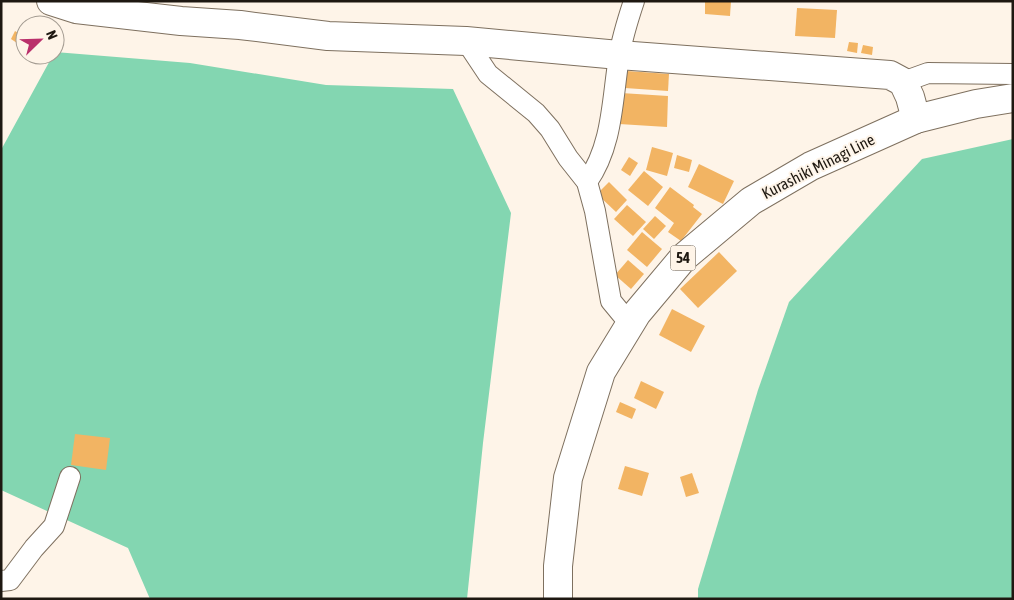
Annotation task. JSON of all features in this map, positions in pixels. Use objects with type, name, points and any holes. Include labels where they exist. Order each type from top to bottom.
[{"type":"street","points":[[51,1],[76,9],[181,21],[240,25],[328,36],[466,41],[619,55],[890,75],[903,82],[910,97],[916,120]]},
{"type":"street","points":[[586,182],[596,170],[610,131],[619,55],[634,1]]},
{"type":"street","points":[[466,41],[488,74],[536,113],[550,129],[586,182],[595,211],[611,301],[630,324]]},
{"type":"street","points":[[903,82],[928,73],[1013,74]]},
{"type":"street","name":"Kurashiki Minagi Line","points":[[558,599],[558,566],[568,478],[601,372],[637,313],[684,257],[751,201],[812,166],[916,120],[976,104],[1013,98]]},
{"type":"street","points":[[1,581],[10,580],[34,548],[54,526],[70,478]]},
{"type":"green space","points":[[65,53],[190,63],[326,85],[453,89],[511,213],[483,443],[467,599],[150,599],[128,548],[1,490],[1,150],[48,65],[65,65]]},
{"type":"green space","points":[[1013,139],[1013,599],[698,599],[698,589],[758,390],[789,302],[922,159]]},
{"type":"building","points":[[705,1],[731,1],[730,16],[705,14]]},
{"type":"building","points":[[797,8],[837,10],[835,38],[795,36]]},
{"type":"building","points":[[15,31],[15,42],[11,39]]},
{"type":"building","points":[[849,42],[858,43],[857,53],[847,51]]},
{"type":"building","points":[[863,45],[873,47],[872,55],[861,53]]},
{"type":"building","points":[[627,71],[669,74],[668,91],[625,88]]},
{"type":"building","points":[[621,93],[668,96],[667,127],[619,124]]},
{"type":"building","points":[[652,147],[673,153],[667,176],[646,170]]},
{"type":"building","points":[[677,155],[692,160],[689,172],[674,168]]},
{"type":"building","points":[[629,157],[638,163],[630,176],[621,170]]},
{"type":"building","points":[[699,164],[734,181],[723,204],[688,187]]},
{"type":"building","points":[[644,171],[663,187],[648,206],[628,190]]},
{"type":"building","points":[[609,182],[627,200],[616,212],[597,194]]},
{"type":"building","points":[[670,187],[694,205],[693,207],[702,214],[681,241],[668,232],[674,223],[655,208]]},
{"type":"building","points":[[627,205],[646,222],[633,236],[614,219]]},
{"type":"building","points":[[655,216],[666,226],[654,239],[643,229]]},
{"type":"building","points":[[642,232],[662,249],[647,267],[627,250]]},
{"type":"building","points":[[719,252],[737,271],[698,308],[680,289]]},
{"type":"building","points":[[628,260],[644,274],[631,289],[615,275]]},
{"type":"building","points":[[672,309],[705,326],[691,352],[659,335]]},
{"type":"building","points":[[641,381],[664,392],[656,409],[634,398]]},
{"type":"building","points":[[620,402],[636,409],[632,419],[616,412]]},
{"type":"building","points":[[75,434],[110,438],[106,470],[71,465]]},
{"type":"building","points":[[625,466],[649,473],[642,496],[618,489]]},
{"type":"building","points":[[692,473],[699,493],[686,497],[680,477]]}]
